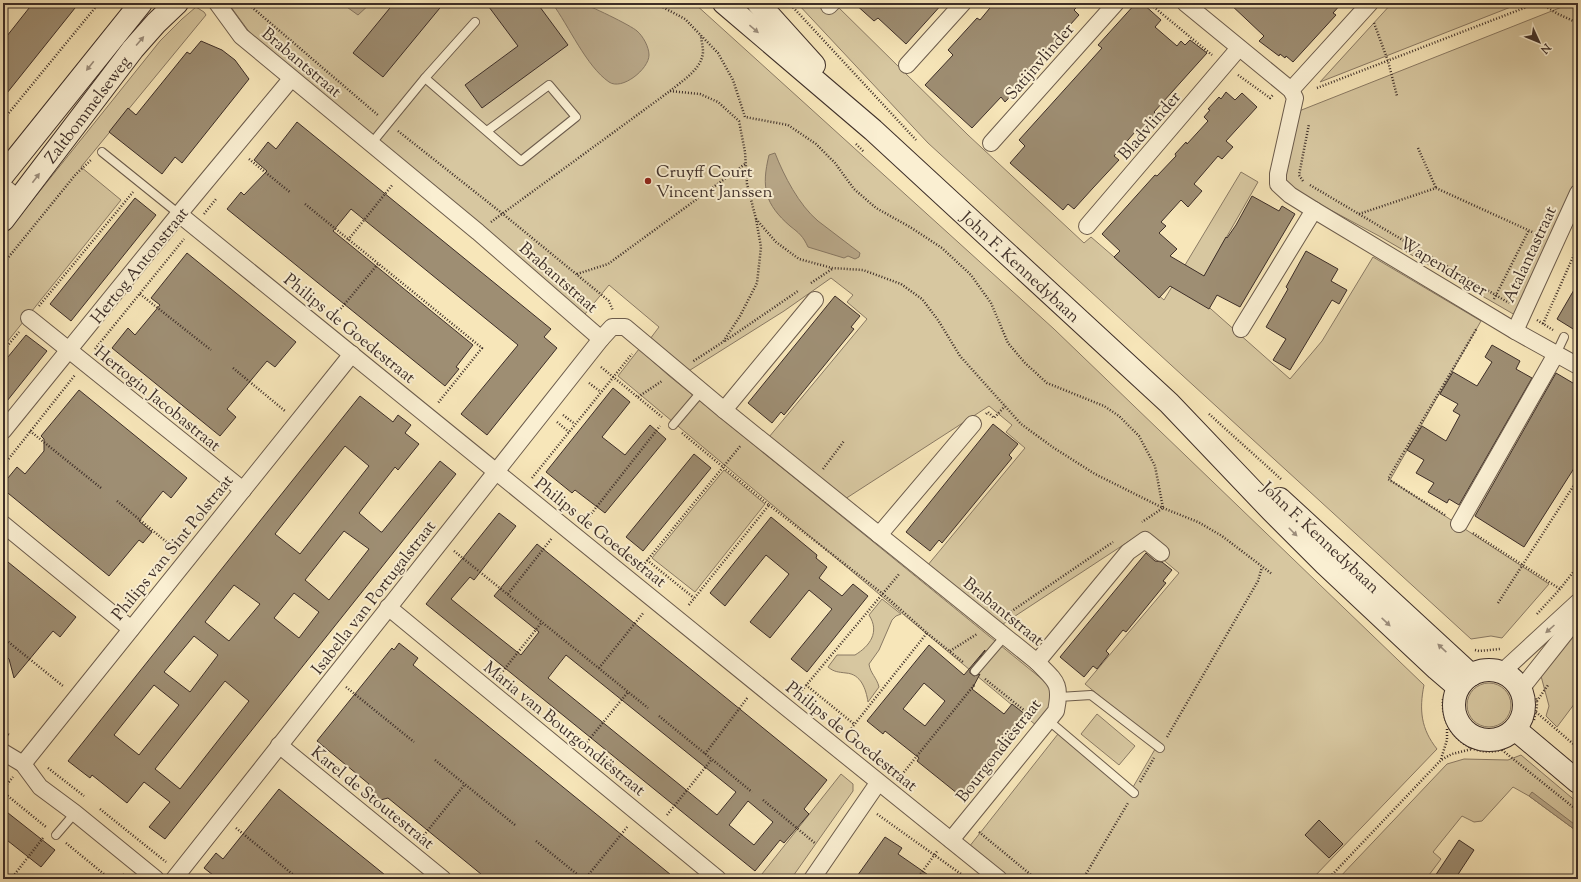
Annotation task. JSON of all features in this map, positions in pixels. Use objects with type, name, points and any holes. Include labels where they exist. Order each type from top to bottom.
[{"type":"main road","name":"Zaltbommelseweg","points":[[3,175],[141,3]]},
{"type":"main road","name":"Zaltbommelseweg","points":[[3,220],[11,193],[156,22],[177,3]]},
{"type":"main road","name":"John F. Kennedybaan","points":[[724,3],[873,130],[1169,403],[1320,559],[1459,681]]},
{"type":"main road","name":"John F. Kennedybaan","points":[[758,3],[873,130]]},
{"type":"main road","points":[[1503,664],[1513,680],[1525,684],[1523,696],[1524,709],[1520,732],[1492,740],[1479,739],[1467,733],[1458,723],[1454,710],[1454,698],[1459,681],[1480,671],[1491,670],[1503,664]]},
{"type":"main road","points":[[1520,732],[1578,782]]},
{"type":"street","name":"Brabantstraat","points":[[217,3],[240,36],[478,232],[601,339],[612,327],[625,327],[701,392],[1037,662],[1128,552],[1145,540],[1161,553]]},
{"type":"street","points":[[907,65],[963,3]]},
{"type":"street","name":"Satijnvlinder","points":[[991,144],[1116,3]]},
{"type":"street","points":[[1185,3],[1239,48],[1299,88],[1369,4]]},
{"type":"street","name":"Bladvlinder","points":[[1087,226],[1239,48]]},
{"type":"street","name":"Hertog Antonstraat","points":[[3,431],[291,79]]},
{"type":"street","name":"Wapendrager","points":[[1299,88],[1295,98],[1278,174],[1278,184],[1290,195],[1314,210],[1515,331],[1578,366]]},
{"type":"street","name":"Atalantastraat","points":[[1515,331],[1578,193]]},
{"type":"street","points":[[1241,330],[1314,210]]},
{"type":"street","name":"Philips de Goedestraat","points":[[179,214],[999,879]]},
{"type":"street","points":[[724,410],[815,300]]},
{"type":"street","points":[[29,318],[68,350]]},
{"type":"street","name":"Isabella van Portugalstraat","points":[[174,879],[601,339]]},
{"type":"street","name":"Hertogin Jacobastraat","points":[[68,350],[243,490]]},
{"type":"street","name":"Philips van Sint Polstraat","points":[[23,764],[352,354]]},
{"type":"street","points":[[1459,524],[1556,354]]},
{"type":"street","points":[[879,535],[973,424]]},
{"type":"street","points":[[3,524],[131,629]]},
{"type":"street","points":[[1503,664],[1578,602]]},
{"type":"street","name":"Maria van Bourgondiëstraat","points":[[388,607],[718,879]]},
{"type":"street","points":[[1525,684],[1578,617]]},
{"type":"street","name":"Bourgondiëstraat","points":[[950,839],[966,822],[1056,711],[1059,696],[1056,682],[1037,662]]},
{"type":"street","name":"Karel de Stoutestraat","points":[[279,745],[443,879]]},
{"type":"street","points":[[3,752],[23,764],[40,788],[75,813],[156,879]]},
{"type":"street","points":[[812,879],[864,805],[884,787]]},
{"type":"lane","points":[[371,144],[425,78],[475,22]]},
{"type":"lane","points":[[425,78],[487,131],[521,160],[576,117],[549,85],[487,131]]},
{"type":"lane","points":[[102,152],[179,214]]},
{"type":"lane","points":[[1556,354],[1564,337]]},
{"type":"lane","points":[[673,426],[701,392]]},
{"type":"lane","points":[[975,671],[1005,636]]},
{"type":"lane","points":[[1059,696],[1091,695],[1160,748]]},
{"type":"lane","points":[[1049,721],[1134,793]]},
{"type":"lane","points":[[56,835],[75,813]]},
{"type":"path","points":[[3,120],[99,3]]},
{"type":"path","points":[[247,3],[388,124],[503,214],[609,301],[620,327]]},
{"type":"path","points":[[655,3],[685,19],[718,53],[733,80],[745,116]]},
{"type":"path","points":[[1299,88],[1388,62],[1538,3],[1558,14],[1578,22]]},
{"type":"path","points":[[1369,4],[1388,62],[1396,96]]},
{"type":"path","points":[[478,232],[670,91],[692,72],[700,62],[703,52],[700,35]]},
{"type":"path","points":[[670,91],[700,94],[718,102],[739,121],[745,152],[747,184],[761,247],[757,283],[740,316],[723,342]]},
{"type":"path","points":[[739,121],[745,116]]},
{"type":"path","points":[[745,116],[788,125],[816,144],[835,163],[854,189],[876,208],[910,227],[942,248],[971,275],[991,303],[1008,343],[1025,363],[1047,383],[1104,406],[1119,416],[1139,436],[1155,466],[1163,508]]},
{"type":"path","points":[[1309,121],[1299,175],[1301,180],[1496,295],[1564,337]]},
{"type":"path","points":[[852,141],[870,157]]},
{"type":"path","points":[[1418,148],[1436,188],[1556,242]]},
{"type":"path","points":[[3,264],[76,174],[94,156],[102,152]]},
{"type":"path","points":[[244,165],[254,153]]},
{"type":"path","points":[[249,159],[290,193]]},
{"type":"path","points":[[576,274],[608,264],[746,163]]},
{"type":"path","points":[[348,240],[404,171]]},
{"type":"path","points":[[3,351],[140,183]]},
{"type":"path","points":[[1359,214],[1436,188]]},
{"type":"path","name":"Hertog Antonstraat","points":[[3,466],[219,195]]},
{"type":"path","points":[[305,204],[482,348],[428,416]]},
{"type":"path","points":[[756,219],[776,242],[799,259],[832,268],[863,270],[900,284],[922,299],[938,320],[960,356],[1021,424],[1054,448],[1095,474],[1163,508],[1198,522],[1222,536],[1272,574]]},
{"type":"path","points":[[1529,230],[1486,313],[1388,479],[1560,589]]},
{"type":"path","points":[[1543,324],[1578,246]]},
{"type":"path","points":[[323,330],[378,264]]},
{"type":"path","points":[[809,284],[832,268]]},
{"type":"path","points":[[638,397],[803,288]]},
{"type":"path","points":[[140,294],[211,350]]},
{"type":"path","points":[[521,492],[642,342]]},
{"type":"path","points":[[588,356],[769,505],[883,594],[927,633],[835,747]]},
{"type":"path","points":[[233,368],[298,421]]},
{"type":"path","points":[[508,594],[569,530],[665,419]]},
{"type":"path","points":[[30,431],[101,488]]},
{"type":"path","points":[[631,581],[752,432]]},
{"type":"path","points":[[813,482],[844,441]]},
{"type":"path","points":[[1498,603],[1578,479]]},
{"type":"path","points":[[117,501],[188,559]]},
{"type":"path","points":[[677,619],[769,505]]},
{"type":"path","points":[[1139,524],[1163,508]]},
{"type":"path","points":[[442,540],[648,708]]},
{"type":"path","points":[[950,651],[991,625],[1115,540]]},
{"type":"path","points":[[648,560],[694,598]]},
{"type":"path","points":[[787,708],[911,560]]},
{"type":"path","points":[[1535,616],[1560,589],[1578,566]]},
{"type":"path","points":[[1083,879],[1258,581],[1262,567]]},
{"type":"path","points":[[599,668],[654,600]]},
{"type":"path","points":[[488,690],[542,622]]},
{"type":"path","points":[[6,640],[76,697]]},
{"type":"path","points":[[1503,664],[1504,649]]},
{"type":"path","points":[[333,678],[414,742]]},
{"type":"path","points":[[1459,681],[1443,696],[1442,706],[1448,727],[1461,743],[1472,749],[1491,752],[1502,750],[1514,745],[1520,732],[1530,729],[1536,712],[1537,701],[1534,690],[1525,684]]},
{"type":"path","points":[[884,787],[976,682]]},
{"type":"path","points":[[705,754],[758,685]]},
{"type":"path","points":[[806,685],[854,724]]},
{"type":"path","points":[[573,760],[628,692]]},
{"type":"path","points":[[1536,712],[1578,748]]},
{"type":"path","points":[[659,716],[752,792]]},
{"type":"path","points":[[1441,760],[1447,740],[1448,727]]},
{"type":"path","points":[[1328,879],[1441,760],[1452,754],[1472,749]]},
{"type":"path","points":[[1502,750],[1578,811]]},
{"type":"path","points":[[656,828],[712,759]]},
{"type":"path","points":[[435,760],[515,825]]},
{"type":"path","points":[[410,852],[465,784]]},
{"type":"path","points":[[763,800],[829,855]]},
{"type":"path","points":[[864,805],[968,879]]},
{"type":"path","points":[[536,842],[584,879],[638,813]]},
{"type":"path","points":[[222,817],[296,877]]},
{"type":"path","points":[[966,822],[1036,879]]},
{"type":"path","points":[[11,879],[45,836]]},
{"type":"path","points":[[917,879],[934,855],[950,839]]},
{"type":"shaded area","points":[[228,3],[694,3],[1054,329],[1424,685],[1422,694],[1423,719],[1428,734],[1437,749],[1312,879],[1006,879],[969,847],[1058,734],[1129,794],[1158,744],[1085,684],[1179,573],[1161,558],[1166,551],[1143,532],[1000,626],[927,566],[1025,448],[1006,432],[1012,425],[989,406],[845,499],[769,437],[867,319],[847,302],[853,295],[831,278],[784,311],[687,372],[650,339],[659,327],[609,285],[585,314],[370,136],[250,33]]},
{"type":"shaded area","points":[[345,3],[371,3],[358,15],[344,5]]},
{"type":"shaded area","points":[[552,3],[584,4],[633,28],[641,36],[648,49],[648,61],[645,66],[634,77],[621,84],[609,82],[585,56]]},
{"type":"shaded area","points":[[797,3],[834,3],[968,135],[1084,243],[1091,237],[1164,300],[1241,172],[1258,182],[1194,294],[1290,379],[1322,341],[1373,257],[1481,321],[1390,480],[1549,584],[1502,638],[1491,636],[1471,639],[928,143]]},
{"type":"shaded area","points":[[1392,3],[1521,3],[1320,82]]},
{"type":"shaded area","points":[[1572,3],[1578,3],[1578,178],[1515,315],[1379,236],[1297,192],[1284,179],[1299,111]]},
{"type":"shaded area","points":[[196,7],[206,15],[81,167],[121,200],[3,347],[3,237],[160,41]]},
{"type":"shaded area","points":[[775,153],[798,199],[818,221],[860,253],[859,257],[855,259],[848,256],[844,258],[808,247],[800,235],[775,210],[767,195],[765,177],[769,155]]},
{"type":"shaded area","points":[[639,349],[668,375],[1043,680],[1052,690],[1053,706],[1037,726],[618,376]]},
{"type":"shaded area","points":[[724,470],[765,504],[695,592],[652,558]]},
{"type":"shaded area","points":[[882,599],[901,614],[892,620],[879,650],[869,664],[879,687],[868,702],[866,692],[859,679],[851,674],[836,672],[828,667],[837,655],[855,655],[869,643],[872,638],[874,627],[869,615]]},
{"type":"shaded area","points":[[1578,624],[1578,699],[1557,727],[1546,716],[1549,706],[1541,676]]},
{"type":"shaded area","points":[[1489,683],[1501,687],[1507,693],[1511,705],[1507,717],[1501,723],[1489,727],[1477,723],[1471,717],[1467,705],[1471,693],[1477,687]]},
{"type":"shaded area","points":[[1097,714],[1135,746],[1119,765],[1081,734]]},
{"type":"shaded area","points":[[1521,755],[1578,803],[1578,832],[1529,796],[1513,787],[1482,821],[1474,822],[1462,816],[1433,852],[1441,859],[1429,875],[1433,879],[1338,879],[1447,764],[1464,759],[1508,760]]},
{"type":"shaded area","points":[[841,774],[853,784],[853,791],[791,879],[758,879]]},
{"type":"shaded area","points":[[1532,792],[1578,827],[1578,832],[1529,796]]},
{"type":"building","points":[[33,3],[79,3],[3,98],[3,41]]},
{"type":"building","points":[[394,3],[444,3],[383,77],[353,53]]},
{"type":"building","points":[[486,3],[537,3],[568,45],[482,108],[465,85],[518,46]]},
{"type":"building","points":[[854,3],[943,3],[906,44],[878,18],[874,21]]},
{"type":"building","points":[[994,3],[1081,3],[1074,10],[1079,15],[1032,67],[1035,70],[1005,102],[1001,97],[972,128],[925,85],[953,55],[948,50],[977,18],[980,20]]},
{"type":"building","points":[[1136,3],[1142,3],[1161,20],[1155,27],[1177,46],[1181,41],[1185,45],[1190,40],[1207,53],[1154,112],[1158,116],[1140,136],[1135,132],[1114,156],[1119,160],[1074,209],[1068,204],[1063,210],[1010,163],[1025,146],[1019,140],[1102,48],[1098,45]]},
{"type":"building","points":[[1229,3],[1342,3],[1333,13],[1336,15],[1293,62],[1286,56],[1285,58],[1280,54],[1279,56],[1259,41],[1264,36]]},
{"type":"building","points":[[201,41],[222,50],[235,60],[249,79],[182,163],[175,157],[162,174],[109,132],[128,108],[136,115],[187,52],[190,54]]},
{"type":"building","points":[[1226,92],[1235,100],[1242,93],[1257,107],[1226,141],[1233,147],[1222,159],[1218,156],[1194,184],[1202,191],[1188,207],[1181,200],[1161,222],[1166,226],[1159,233],[1177,249],[1170,256],[1204,276],[1226,237],[1227,238],[1236,225],[1252,196],[1279,211],[1282,206],[1295,214],[1240,307],[1217,295],[1209,309],[1170,286],[1159,298],[1114,257],[1120,251],[1102,234],[1155,175],[1157,176],[1176,156],[1175,154],[1186,142],[1187,144],[1208,121],[1204,117],[1210,110],[1208,109],[1219,97],[1221,99]]},
{"type":"building","points":[[297,122],[551,329],[544,337],[557,348],[487,435],[461,414],[518,345],[351,209],[333,231],[473,345],[456,367],[459,369],[445,386],[227,209],[241,192],[244,195],[267,171],[254,160],[268,142],[276,149]]},
{"type":"building","points":[[135,198],[156,215],[71,321],[50,304]]},
{"type":"building","points":[[1306,251],[1338,269],[1331,281],[1347,290],[1339,304],[1332,300],[1290,370],[1273,360],[1286,339],[1266,327],[1288,289],[1286,287]]},
{"type":"building","points":[[187,253],[296,342],[275,367],[267,361],[227,409],[236,417],[220,436],[112,348],[128,328],[135,335],[160,305],[151,298]]},
{"type":"building","points":[[1578,283],[1578,332],[1557,319]]},
{"type":"building","points":[[835,296],[860,316],[851,327],[854,329],[784,415],[781,412],[772,423],[748,403]]},
{"type":"building","points":[[26,335],[47,351],[3,406],[3,363]]},
{"type":"building","points":[[1492,345],[1520,361],[1516,369],[1532,378],[1459,505],[1449,499],[1447,503],[1428,492],[1434,483],[1416,473],[1424,460],[1407,450],[1422,426],[1446,441],[1460,415],[1453,411],[1458,404],[1440,394],[1453,372],[1477,386],[1492,362],[1485,357]]},
{"type":"building","points":[[1556,373],[1578,386],[1578,462],[1524,547],[1475,516]]},
{"type":"building","points":[[613,388],[630,402],[602,437],[625,455],[650,425],[666,439],[605,513],[575,490],[572,493],[546,472]]},
{"type":"building","points":[[79,390],[187,478],[171,498],[163,491],[139,521],[152,532],[143,543],[139,540],[109,576],[3,489],[3,484],[17,467],[25,474],[44,451],[44,439],[41,436]]},
{"type":"building","points":[[360,396],[393,422],[398,415],[411,425],[405,433],[419,444],[398,470],[395,467],[359,513],[381,532],[440,461],[456,474],[165,839],[149,827],[170,802],[144,782],[127,803],[92,775],[90,778],[68,761]],"holes":[[[345,446],[369,466],[300,554],[275,534]],[[344,531],[369,549],[329,600],[305,580]],[[234,585],[260,604],[229,641],[205,622]],[[294,593],[319,612],[299,638],[274,618]],[[194,636],[218,655],[190,692],[164,672]],[[225,681],[249,701],[180,789],[155,769]],[[154,685],[179,705],[139,755],[114,735]]]},
{"type":"building","points":[[993,424],[1018,444],[1009,455],[1012,458],[942,543],[939,540],[930,551],[906,532]]},
{"type":"building","points":[[694,454],[711,468],[643,551],[626,537]]},
{"type":"building","points":[[499,513],[516,526],[474,580],[470,577],[451,599],[521,655],[539,632],[494,596],[537,544],[827,780],[804,809],[809,814],[784,843],[780,840],[755,871],[426,604]],"holes":[[[566,655],[736,792],[717,815],[548,678]],[[748,801],[773,822],[754,845],[729,825]]]},
{"type":"building","points":[[771,517],[817,555],[816,558],[827,567],[819,578],[842,596],[853,584],[868,596],[807,672],[791,659],[832,609],[809,590],[770,638],[750,622],[789,574],[766,555],[725,606],[710,593]]},
{"type":"building","points":[[1146,553],[1155,561],[1162,562],[1172,570],[1163,581],[1166,583],[1126,632],[1123,630],[1106,651],[1109,654],[1097,669],[1093,666],[1084,677],[1060,657]]},
{"type":"building","points":[[3,558],[76,617],[60,637],[53,631],[14,678],[9,659],[3,654]]},
{"type":"building","points":[[399,643],[418,658],[413,665],[676,879],[487,879],[388,798],[373,802],[362,793],[369,784],[317,741],[392,648],[394,650]]},
{"type":"building","points":[[929,645],[964,675],[985,650],[970,670],[970,673],[974,676],[980,674],[972,689],[1004,714],[1012,704],[1026,715],[1022,721],[1023,722],[963,798],[917,761],[919,758],[885,731],[883,734],[867,721]],"holes":[[[924,683],[945,701],[925,726],[903,709]]]},
{"type":"building","points":[[279,789],[390,879],[218,879],[204,868],[216,853],[223,859]]},
{"type":"building","points":[[3,809],[55,850],[41,867],[3,837]]},
{"type":"building","points":[[1319,820],[1343,844],[1329,858],[1305,835]]},
{"type":"building","points":[[885,837],[902,848],[898,854],[934,879],[855,879]]},
{"type":"building","points":[[1459,840],[1474,850],[1455,879],[1433,879]]},
{"type":"place","name":"Cruyff Court Vincent Janssen","points":[[648,181]]}]
